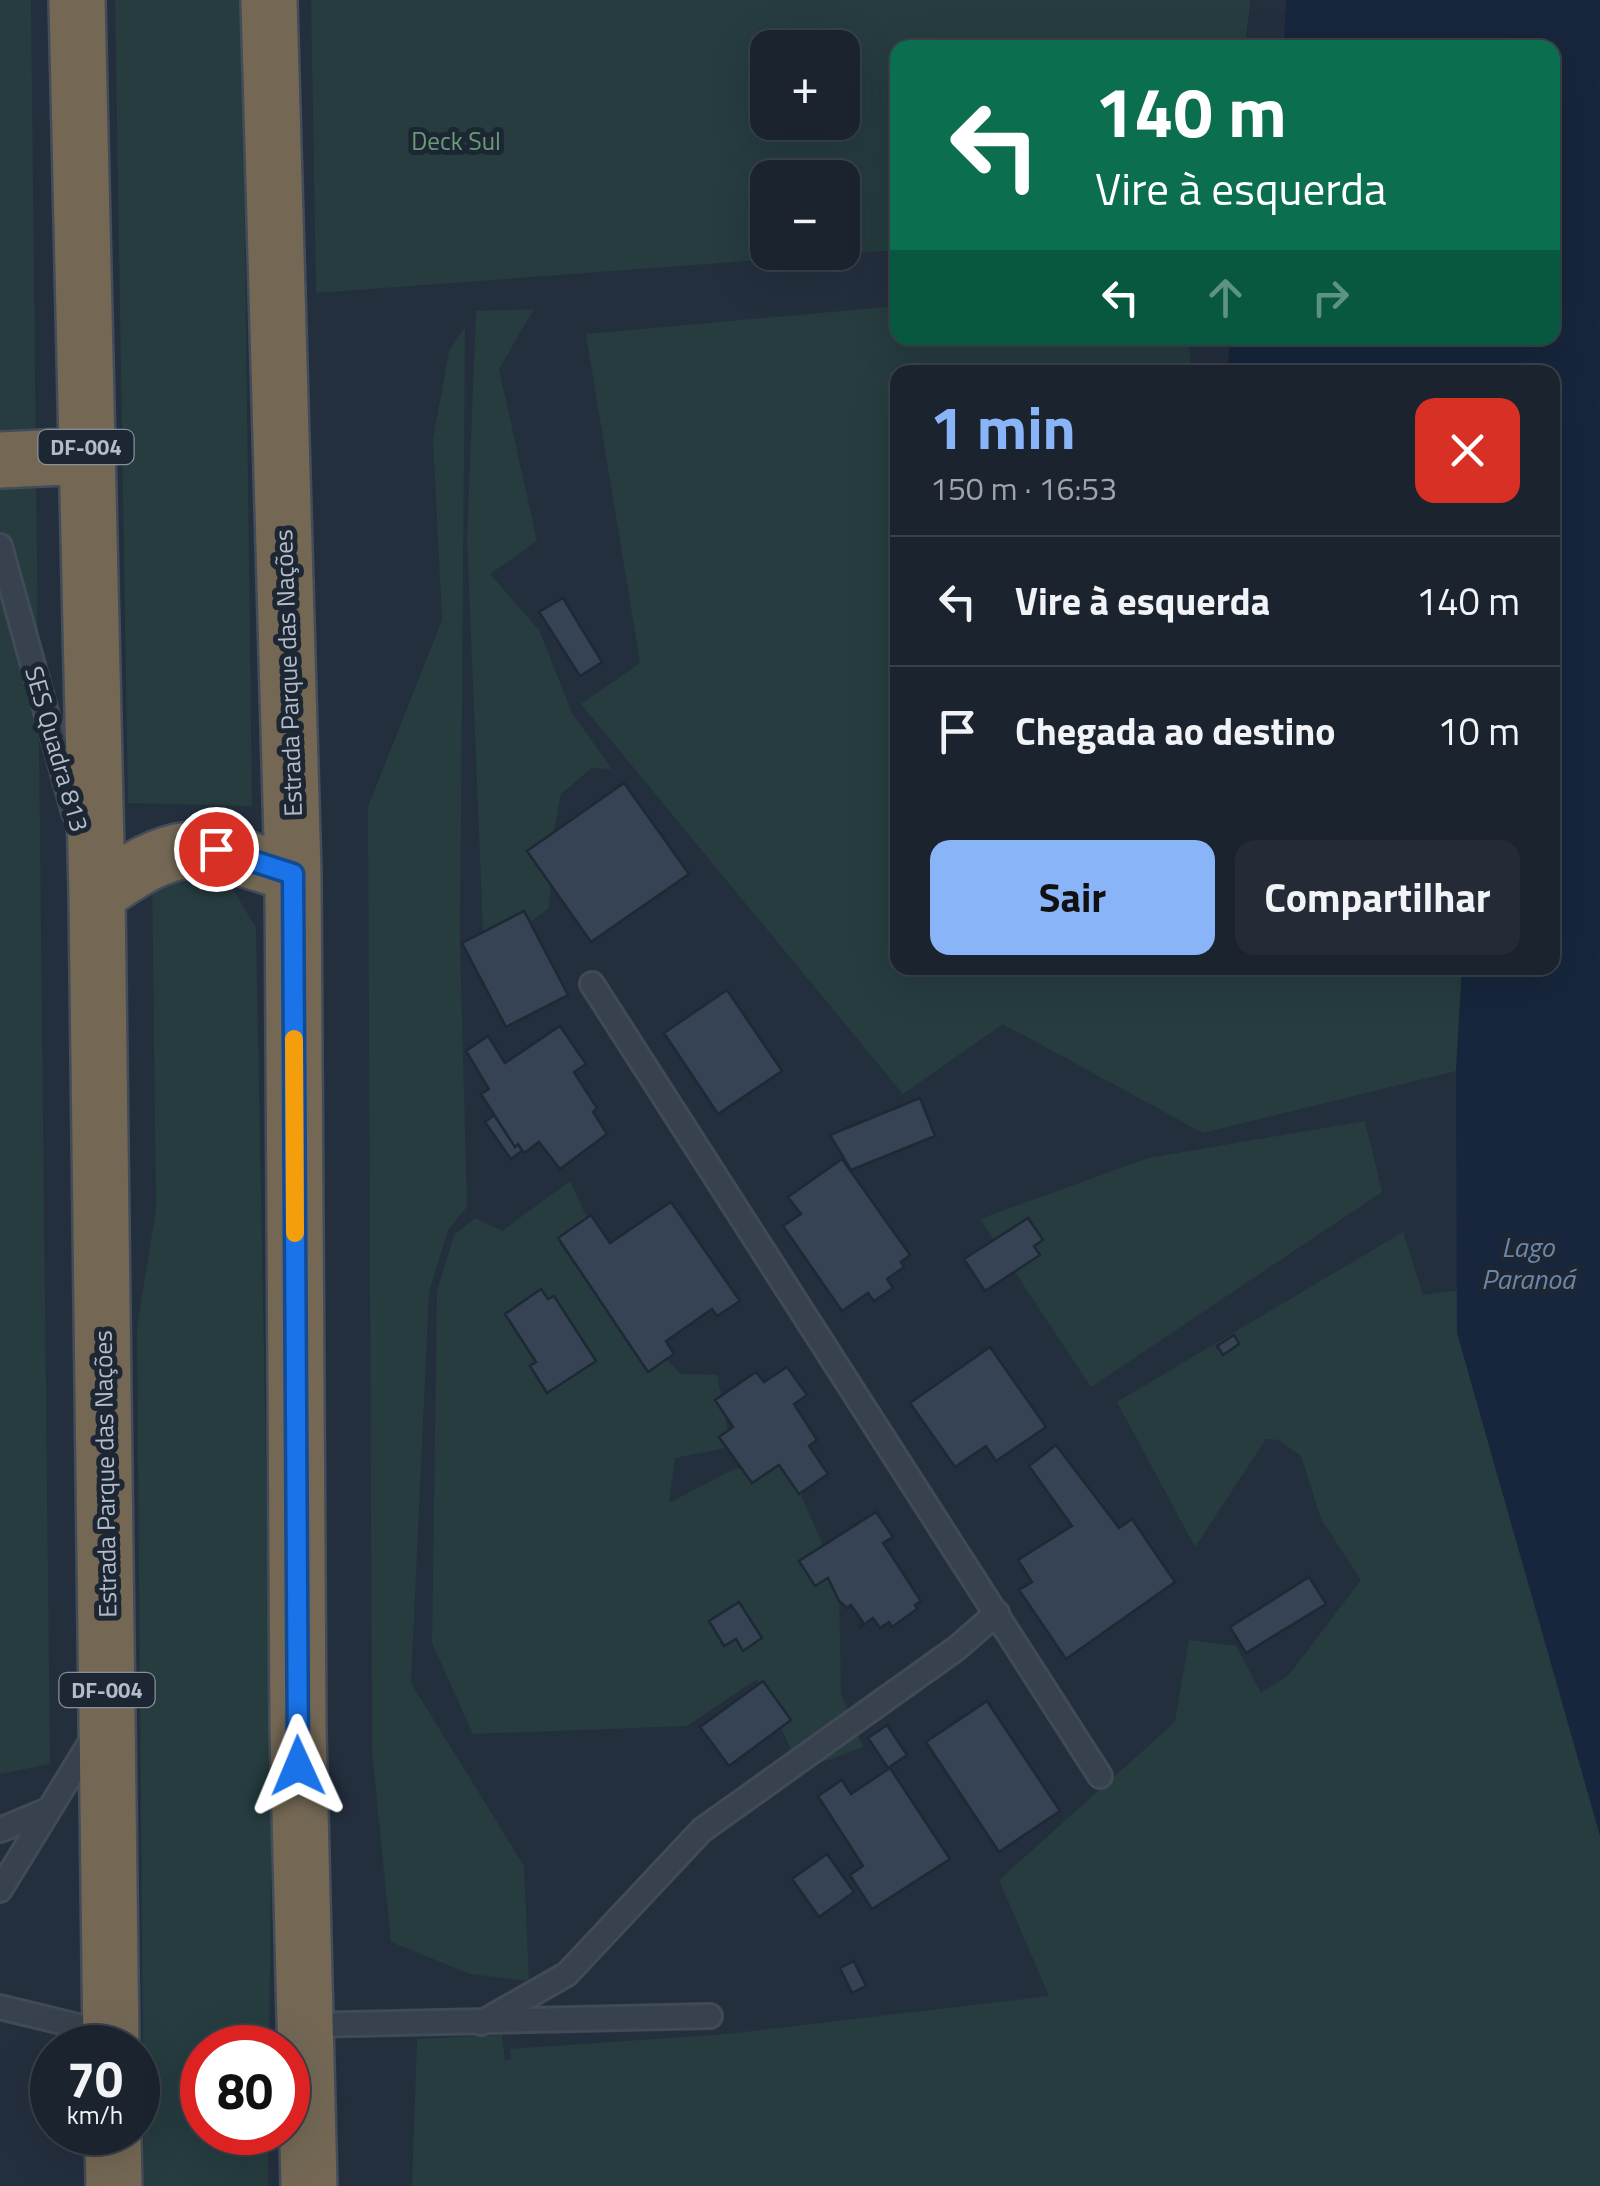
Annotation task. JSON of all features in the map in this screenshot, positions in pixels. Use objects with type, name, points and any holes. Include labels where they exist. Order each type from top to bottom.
[{"type":"highway","name":"Estrada Parque das Nações","points":[[77,0],[97,894],[111,2025]]},
{"type":"highway","name":"Estrada Parque das Nações","points":[[269,0],[293,874],[298,1730],[305,2025]]},
{"type":"highway","points":[[0,460],[86,456]]},
{"type":"highway","points":[[97,894],[140,865],[170,851],[216,849],[293,874]]},
{"type":"highway","points":[[113,2155],[114,2186]]},
{"type":"highway","name":"Estrada Parque das Nações","points":[[308,2155],[309,2186]]},
{"type":"lane","name":"SES Quadra 813","points":[[0,546],[97,894]]},
{"type":"lane","points":[[592,984],[1100,1776]]},
{"type":"lane","points":[[481,2023],[567,1974],[702,1830],[957,1648],[997,1613]]},
{"type":"lane","points":[[0,1890],[108,1715]]},
{"type":"lane","points":[[0,1830],[49,1809]]},
{"type":"lane","points":[[0,2008],[57,2025]]},
{"type":"lane","points":[[305,2025],[710,2016]]},
{"type":"green space","points":[[0,0],[31,0],[50,1764],[0,1774]]},
{"type":"green space","points":[[115,0],[242,0],[252,806],[128,803]]},
{"type":"green space","name":"Deck Sul","points":[[311,0],[1251,0],[1246,40],[890,40],[890,251],[860,253],[860,160],[750,160],[750,261],[316,293]]},
{"type":"green space","points":[[890,307],[890,345],[1189,345],[1191,365],[890,365],[890,975],[1462,975],[1456,1071],[1203,1133],[1003,1024],[903,1094],[581,704],[640,663],[586,334]]},
{"type":"green space","points":[[534,309],[499,369],[537,541],[490,574],[539,630],[572,713],[612,769],[592,768],[561,794],[549,908],[484,956],[467,538],[476,311]]},
{"type":"green space","points":[[465,327],[460,943],[467,1207],[448,1230],[429,1292],[411,1683],[524,1866],[529,1981],[470,1974],[391,1942],[372,1751],[368,807],[442,620],[433,439],[449,351]]},
{"type":"green space","points":[[219,866],[256,928],[272,1779],[269,2025],[180,2025],[180,2155],[268,2155],[268,2186],[144,2186],[144,2155],[160,2155],[160,2025],[143,2025],[137,1328],[156,1209],[152,876]]},
{"type":"green space","points":[[1365,1121],[1382,1192],[1091,1387],[980,1219],[1148,1158]]},
{"type":"green space","points":[[570,1181],[642,1335],[681,1374],[717,1375],[731,1447],[675,1458],[669,1503],[734,1469],[787,1463],[839,1582],[841,1694],[863,1747],[801,1770],[757,1679],[687,1726],[473,1734],[432,1643],[437,1291],[454,1235],[475,1218],[502,1231]]},
{"type":"green space","points":[[1403,1232],[1423,1295],[1510,1283],[1600,1557],[1600,2186],[412,2186],[417,2039],[502,2035],[505,2060],[511,2059],[510,2049],[727,2034],[1049,1996],[999,1880],[1175,1722],[1189,1640],[1236,1646],[1261,1693],[1289,1675],[1361,1580],[1321,1519],[1301,1456],[1279,1440],[1266,1439],[1195,1547],[1117,1402]]},
{"type":"water","name":"Lago Paranoá","points":[[1251,0],[1600,0],[1600,1836],[1457,1333],[1456,1071],[1462,975],[1560,975],[1560,365],[1227,365],[1230,345],[1560,345],[1560,40],[1246,40]]},
{"type":"pier","points":[[1251,0],[1286,0],[1284,40],[1246,40]]},
{"type":"building","points":[[563,598],[602,662],[580,676],[539,612]]},
{"type":"building","points":[[624,783],[689,874],[591,942],[527,851]]},
{"type":"building","points":[[524,911],[568,995],[506,1027],[462,943]]},
{"type":"building","points":[[727,990],[782,1071],[718,1114],[664,1033]]},
{"type":"building","points":[[560,1026],[586,1064],[574,1072],[597,1108],[593,1112],[607,1134],[560,1169],[539,1142],[524,1153],[518,1144],[515,1147],[481,1094],[489,1089],[466,1051],[488,1036],[505,1063]]},
{"type":"building","points":[[920,1098],[935,1136],[851,1170],[830,1135]]},
{"type":"building","points":[[494,1115],[515,1147],[518,1144],[522,1151],[511,1159],[485,1122]]},
{"type":"building","points":[[842,1159],[910,1255],[901,1262],[904,1267],[887,1279],[893,1288],[874,1301],[868,1293],[842,1311],[783,1226],[801,1214],[788,1197]]},
{"type":"building","points":[[671,1202],[740,1301],[717,1316],[712,1309],[666,1341],[674,1354],[648,1372],[558,1238],[591,1215],[610,1243]]},
{"type":"building","points":[[1028,1218],[1043,1240],[1034,1246],[1040,1255],[985,1291],[964,1259]]},
{"type":"building","points":[[541,1289],[548,1299],[554,1296],[596,1361],[547,1393],[530,1366],[536,1362],[505,1314]]},
{"type":"building","points":[[1234,1335],[1239,1344],[1223,1355],[1217,1346]]},
{"type":"building","points":[[990,1347],[1046,1427],[996,1461],[986,1446],[955,1467],[910,1403]]},
{"type":"building","points":[[787,1367],[807,1395],[794,1404],[817,1440],[809,1446],[828,1474],[799,1494],[779,1465],[752,1483],[719,1437],[733,1427],[715,1400],[756,1372],[764,1382]]},
{"type":"building","points":[[1056,1445],[1119,1528],[1132,1519],[1175,1582],[1066,1659],[1019,1590],[1032,1582],[1018,1560],[1072,1526],[1029,1466]]},
{"type":"building","points":[[876,1512],[893,1537],[883,1543],[921,1601],[915,1605],[917,1609],[892,1627],[889,1622],[880,1628],[873,1618],[859,1628],[863,1622],[851,1605],[847,1608],[839,1601],[828,1578],[815,1586],[799,1561]]},
{"type":"building","points":[[1309,1577],[1326,1604],[1246,1653],[1230,1627]]},
{"type":"building","points":[[739,1602],[762,1638],[743,1651],[736,1639],[724,1646],[709,1621]]},
{"type":"building","points":[[763,1681],[791,1720],[729,1766],[700,1727]]},
{"type":"building","points":[[987,1701],[1060,1811],[999,1852],[926,1742]]},
{"type":"building","points":[[887,1725],[907,1755],[888,1768],[868,1738]]},
{"type":"building","points":[[890,1768],[950,1859],[872,1909],[850,1875],[863,1866],[818,1796],[842,1780],[851,1794]]},
{"type":"building","points":[[827,1854],[854,1892],[819,1917],[792,1879]]},
{"type":"building","points":[[854,1961],[866,1986],[852,1993],[840,1968]]},
{"type":"slow traffic","points":[[294,1039],[295,1233]]},
{"type":"route","points":[[216,849],[293,874],[298,1766]]}]
